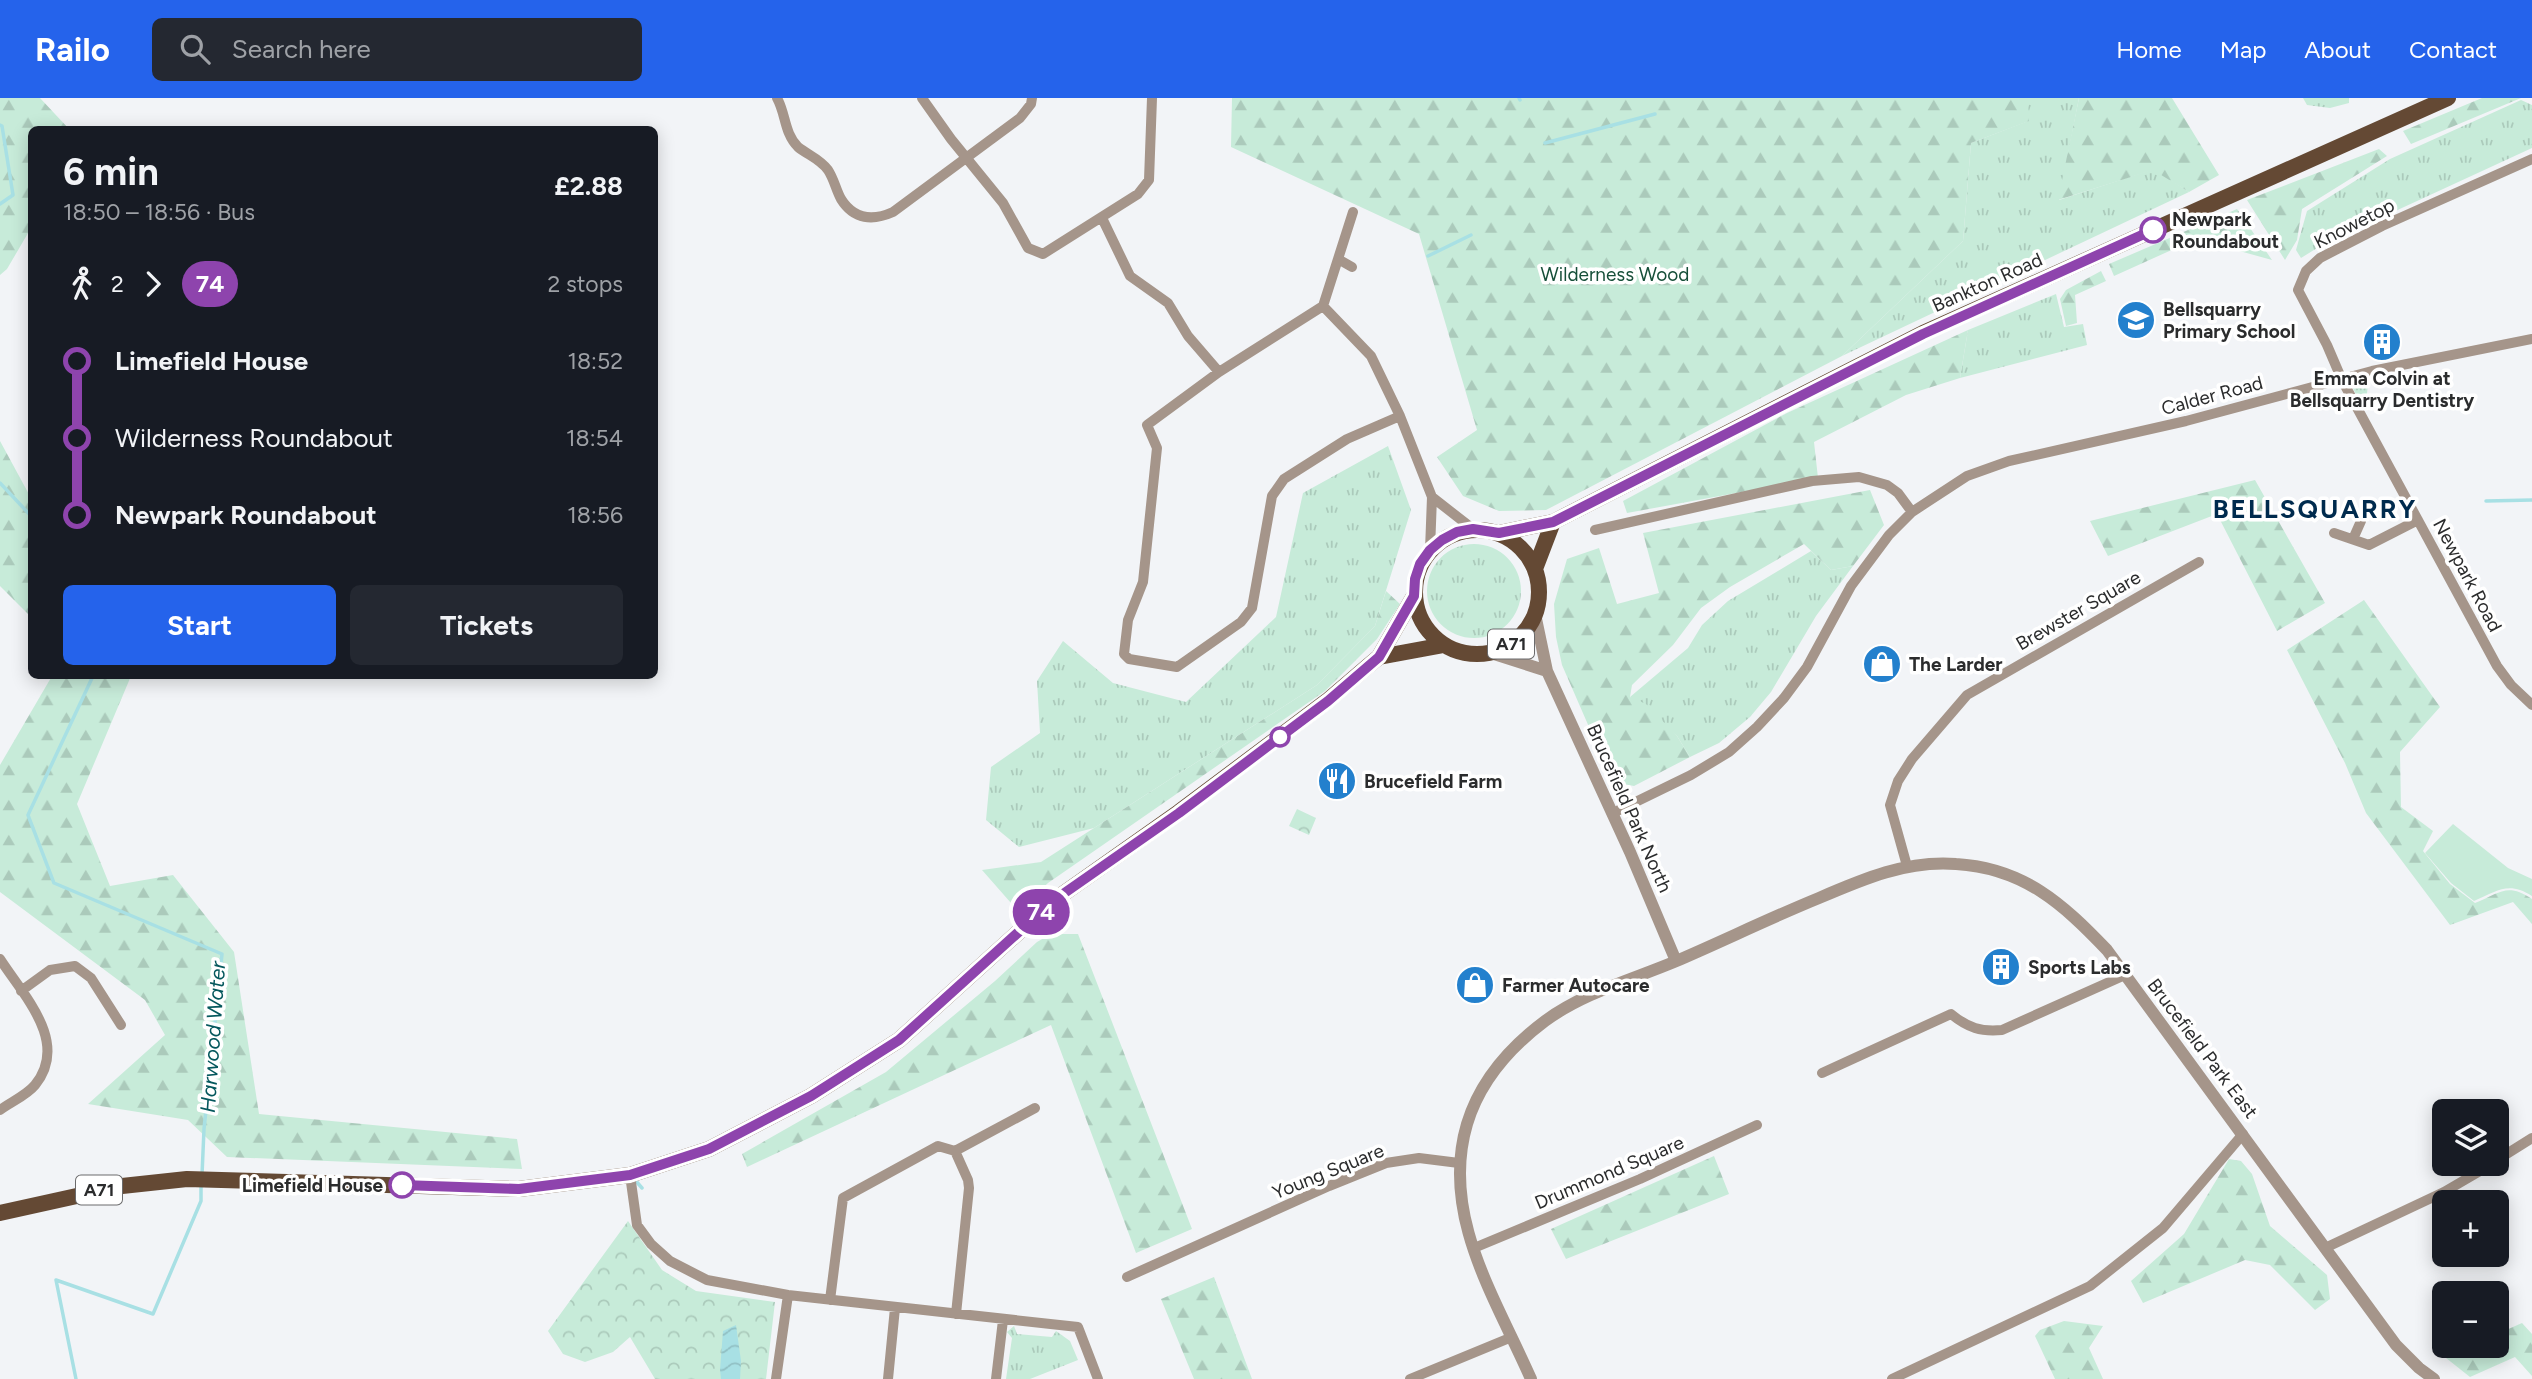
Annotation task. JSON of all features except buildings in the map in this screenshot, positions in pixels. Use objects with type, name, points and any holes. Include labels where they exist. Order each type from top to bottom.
[{"type":"main road","name":"Bankton Road","points":[[1499,533],[1553,522],[1923,334],[2448,98]]},
{"type":"main road","name":"A71","points":[[1379,657],[1444,645],[1467,653],[1491,653],[1510,645],[1525,631],[1535,614],[1539,592],[1535,569],[1553,522]]},
{"type":"main road","points":[[1430,550],[1450,536],[1473,529],[1499,533],[1514,541],[1527,554],[1535,569]]},
{"type":"main road","name":"A71","points":[[0,1213],[122,1186],[187,1179],[519,1189],[630,1175],[709,1149],[811,1096],[899,1040],[1053,901],[1179,813],[1328,701],[1379,657],[1414,596],[1418,570],[1430,550]]},
{"type":"main road","points":[[1414,596],[1418,615],[1429,632],[1444,645]]},
{"type":"street","points":[[777,98],[789,134],[799,148],[815,156],[827,168],[841,199],[863,218],[878,218],[892,212],[1020,118],[1031,104],[1032,98]]},
{"type":"street","points":[[922,98],[1003,203],[1028,248],[1043,254],[1138,194],[1149,180],[1152,98]]},
{"type":"street","name":"Knowetop","points":[[2342,380],[2298,290],[2306,271],[2320,258],[2382,226],[2530,157]]},
{"type":"street","points":[[1353,212],[1323,306],[1219,372],[1147,425],[1157,448],[1143,582],[1128,620],[1124,654],[1129,659],[1177,667],[1241,622],[1252,608],[1272,496],[1284,479],[1346,439],[1400,416]]},
{"type":"street","points":[[1102,218],[1130,276],[1168,303],[1188,336],[1219,372]]},
{"type":"street","points":[[1338,259],[1352,267]]},
{"type":"street","points":[[1323,306],[1371,356],[1400,416],[1432,497],[1430,550]]},
{"type":"street","name":"Calder Road","points":[[1613,813],[1691,775],[1729,751],[1757,727],[1784,698],[1807,667],[1851,586],[1889,534],[1912,512],[1967,476],[2009,461],[2186,421],[2372,371],[2532,339]]},
{"type":"street","name":"Newpark Road","points":[[2342,380],[2497,666],[2511,685],[2532,705]]},
{"type":"street","points":[[1595,530],[1812,481],[1859,477],[1887,485],[1898,493],[1912,512]]},
{"type":"street","points":[[1432,497],[1473,529]]},
{"type":"street","points":[[2334,533],[2370,545],[2418,520]]},
{"type":"street","points":[[2353,540],[2361,521]]},
{"type":"street","name":"Brewster Square","points":[[1907,866],[1890,805],[1898,781],[1912,759],[1968,695],[2199,562]]},
{"type":"street","name":"Brucefield Park North","points":[[1535,614],[1547,671],[1613,813],[1676,961]]},
{"type":"street","points":[[1491,653],[1547,671]]},
{"type":"street","name":"Brucefield Park East","points":[[1531,1379],[1474,1248],[1464,1217],[1460,1189],[1459,1163],[1466,1126],[1476,1099],[1508,1053],[1548,1019],[1581,1000],[1869,877],[1907,866],[1953,863],[2007,874],[2046,894],[2071,913],[2107,950],[2396,1345],[2434,1379]]},
{"type":"street","points":[[0,959],[37,1013],[47,1036],[46,1068],[34,1087],[0,1110]]},
{"type":"street","points":[[21,991],[50,970],[75,966],[91,978],[121,1025]]},
{"type":"street","points":[[1822,1073],[1951,1014],[1966,1026],[1986,1031],[2002,1030],[2125,975]]},
{"type":"street","points":[[830,1300],[843,1198],[938,1146],[955,1151],[1035,1108]]},
{"type":"street","name":"Drummond Square","points":[[1474,1248],[1640,1180],[1757,1125]]},
{"type":"street","points":[[1892,1379],[2090,1286],[2163,1228],[2243,1134]]},
{"type":"street","points":[[2509,1152],[2532,1138]]},
{"type":"street","points":[[955,1151],[969,1188],[956,1314]]},
{"type":"street","name":"Young Square","points":[[1127,1277],[1329,1186],[1386,1164],[1419,1158],[1459,1163]]},
{"type":"street","points":[[630,1175],[637,1225],[651,1244],[670,1261],[707,1280],[788,1295],[1078,1327],[1098,1379]]},
{"type":"street","points":[[2325,1248],[2444,1192],[2471,1176]]},
{"type":"street","points":[[776,1379],[788,1295]]},
{"type":"street","points":[[888,1379],[895,1308]]},
{"type":"street","points":[[996,1379],[1003,1320]]},
{"type":"street","points":[[1410,1379],[1512,1337]]},
{"type":"green space","points":[[0,98],[40,98],[66,126],[28,126],[28,233],[7,269],[0,275]]},
{"type":"green space","name":"Wilderness Wood","points":[[1232,98],[2028,98],[2029,121],[1971,143],[1963,241],[1842,356],[1546,510],[1499,511],[1463,496],[1437,457],[1477,430],[1419,234],[1231,147]]},
{"type":"green space","points":[[2028,98],[2079,98],[2059,200],[2154,169],[2189,192],[1842,356],[1963,241],[1971,143],[2028,121]]},
{"type":"green space","points":[[2079,98],[2172,98],[2219,175],[2189,192],[2153,170],[2058,200]]},
{"type":"green space","points":[[2303,98],[2349,98],[2349,103],[2330,108],[2307,105]]},
{"type":"green space","points":[[2482,98],[2521,98],[2411,144],[2403,131]]},
{"type":"green space","points":[[2521,100],[2532,105],[2532,148],[2378,219],[2371,209],[2326,231],[2330,240],[2301,258],[2296,250],[2307,211],[2390,159]]},
{"type":"green space","points":[[2379,149],[2387,156],[2302,209],[2297,240],[2285,260],[2247,200]]},
{"type":"green space","points":[[2237,209],[2272,260],[2196,239],[2114,276],[2109,264]]},
{"type":"green space","points":[[2101,271],[2106,281],[2075,295],[2077,323],[2066,326],[2060,299],[2066,290]]},
{"type":"green space","points":[[2056,294],[2064,327],[2083,324],[2087,345],[1960,378],[1968,330]]},
{"type":"green space","points":[[1968,330],[1960,378],[1906,395],[1814,442],[1818,478],[1627,513],[1623,501],[1787,413]]},
{"type":"green space","points":[[2369,377],[2366,401],[2362,407],[2350,382]]},
{"type":"green space","points":[[0,441],[28,492],[28,614],[0,586]]},
{"type":"green space","points":[[1388,446],[1411,510],[1375,626],[1317,685],[1094,828],[1019,847],[986,820],[991,767],[1040,733],[1037,681],[1063,641],[1113,683],[1186,702],[1276,617],[1303,493]]},
{"type":"green space","points":[[2255,480],[2325,603],[2277,631],[2217,514],[2108,556],[2090,521]]},
{"type":"green space","points":[[1870,490],[1884,525],[1853,566],[1831,570],[1804,544],[1730,587],[1701,608],[1673,645],[1632,685],[1630,697],[1646,704],[1677,736],[1690,757],[1634,786],[1613,782],[1562,665],[1556,637],[1554,604],[1567,559],[1599,548],[1617,604],[1659,593],[1643,533]]},
{"type":"green space","points":[[1474,544],[1492,548],[1507,558],[1517,573],[1521,591],[1517,609],[1507,624],[1492,634],[1474,638],[1456,634],[1441,624],[1431,609],[1427,591],[1431,573],[1441,558],[1456,548]]},
{"type":"green space","points":[[1811,551],[1831,570],[1853,566],[1816,616],[1771,692],[1750,717],[1719,743],[1690,757],[1677,736],[1630,697],[1688,648],[1702,625],[1728,601]]},
{"type":"green space","points":[[1386,591],[1400,604],[1377,639],[1325,691],[1048,883],[1018,911],[982,870],[1041,862],[1317,685],[1375,626]]},
{"type":"green space","points":[[2364,600],[2440,707],[2400,752],[2401,807],[2433,831],[2423,851],[2450,884],[2475,903],[2510,890],[2532,899],[2532,924],[2513,902],[2450,925],[2366,813],[2345,763],[2287,650]]},
{"type":"green space","points":[[50,679],[130,679],[77,804],[110,886],[173,875],[234,952],[259,1114],[517,1139],[522,1169],[227,1157],[188,1120],[88,1104],[165,1035],[145,1000],[0,892],[0,765]]},
{"type":"green space","points":[[1297,809],[1316,818],[1309,835],[1289,826]]},
{"type":"green space","points":[[2453,824],[2508,868],[2532,879],[2532,896],[2509,888],[2474,901],[2451,883],[2425,853]]},
{"type":"green space","points":[[1051,934],[1078,934],[1192,1229],[1136,1253],[1051,1025],[747,1167],[742,1154],[886,1072],[995,981],[1037,942]]},
{"type":"green space","points":[[1714,1156],[1729,1194],[1566,1259],[1551,1229]]},
{"type":"green space","points":[[2229,1159],[2241,1161],[2252,1174],[2270,1226],[2327,1275],[2330,1299],[2315,1310],[2270,1265],[2245,1260],[2143,1303],[2131,1281],[2184,1234]]},
{"type":"green space","points":[[628,1221],[662,1270],[696,1291],[775,1302],[766,1379],[655,1379],[630,1337],[613,1352],[585,1362],[563,1354],[548,1331]]},
{"type":"green space","points":[[1214,1277],[1252,1379],[1194,1379],[1161,1299]]},
{"type":"green space","points":[[2064,1321],[2103,1326],[2089,1348],[2103,1379],[2055,1379],[2035,1336],[2040,1330]]},
{"type":"green space","points":[[2522,1323],[2532,1334],[2532,1376],[2515,1357],[2470,1377],[2446,1358],[2509,1358],[2509,1329]]},
{"type":"green space","points":[[1014,1326],[1017,1334],[1052,1337],[1056,1331],[1070,1341],[1078,1360],[1030,1379],[1006,1379],[1012,1338],[1007,1332]]},
{"type":"water","points":[[736,1325],[741,1361],[740,1379],[721,1379],[723,1331]]},
{"type":"waterway","points":[[1545,143],[1655,114]]},
{"type":"waterway","name":"Harwood Water","points":[[0,125],[13,195],[0,204]]},
{"type":"waterway","points":[[1428,256],[1471,235]]},
{"type":"waterway","name":"Harwood Water","points":[[0,483],[28,513]]},
{"type":"waterway","points":[[2486,501],[2532,500]]},
{"type":"waterway","name":"Harwood Water","points":[[92,679],[28,815],[54,883],[222,954],[204,1129],[202,1175]]},
{"type":"waterway","points":[[635,1180],[642,1188]]},
{"type":"waterway","name":"Harwood Water","points":[[76,1379],[56,1280],[153,1314],[201,1201],[201,1186]]},
{"type":"bus line","name":"74","points":[[402,1185],[519,1189],[630,1175],[709,1149],[811,1096],[899,1040],[1053,901],[1179,813],[1328,701],[1379,657],[1414,596],[1415,579],[1420,564],[1442,540],[1457,532],[1473,529],[1499,533],[1553,522],[1923,334],[2153,230]]},
{"type":"place","name":"Newpark Roundabout","points":[[2153,230]]},
{"type":"place","name":"Bellsquarry Primary School","points":[[2136,320]]},
{"type":"place","name":"Emma Colvin at Bellsquarry Dentistry","points":[[2382,342]]},
{"type":"place","name":"The Larder","points":[[1882,664]]},
{"type":"place","name":"Brucefield Farm","points":[[1337,781]]},
{"type":"place","name":"Sports Labs","points":[[2001,967]]},
{"type":"place","name":"Farmer Autocare","points":[[1475,985]]},
{"type":"place","name":"Limefield House","points":[[402,1185]]},
{"type":"district","name":"BELLSQUARRY","points":[[2315,509]]}]
